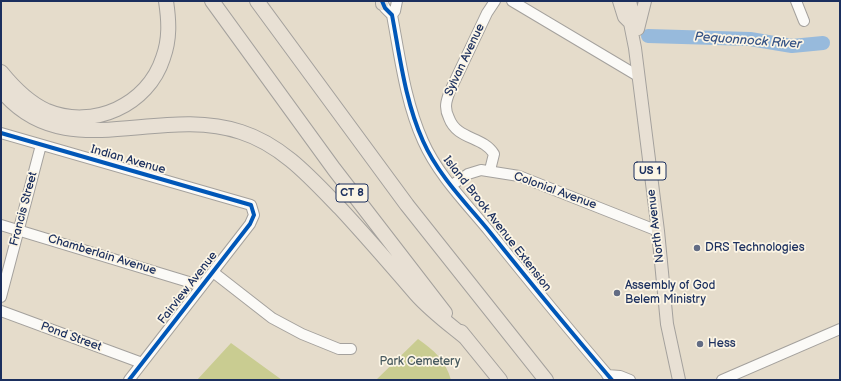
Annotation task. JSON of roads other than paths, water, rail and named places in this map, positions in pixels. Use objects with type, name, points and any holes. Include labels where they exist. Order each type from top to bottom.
[{"type":"highway","points":[[1,72],[25,96],[48,110],[61,115],[80,117],[107,113],[132,101],[151,82],[163,59],[168,32],[166,1]]},
{"type":"highway","name":"CT 8","points":[[212,1],[338,174],[500,380]]},
{"type":"highway","points":[[257,1],[407,206],[546,380]]},
{"type":"highway","points":[[262,1],[282,35]]},
{"type":"highway","points":[[1,64],[11,81],[25,96]]},
{"type":"highway","points":[[1,90],[16,106],[29,115],[43,123],[58,127],[88,130],[198,123],[236,130],[264,142],[285,155],[305,172],[362,232],[426,304],[466,338]]},
{"type":"main road","name":"US 1","points":[[619,1],[624,17],[630,23],[635,48]]},
{"type":"main road","points":[[630,1],[633,14],[630,23]]},
{"type":"main road","name":"US 1","points":[[635,48],[639,22],[645,1]]},
{"type":"main road","name":"North Avenue","points":[[635,48],[658,231],[667,324],[678,380]]},
{"type":"street","points":[[382,2],[385,8],[392,15],[397,1]]},
{"type":"street","name":"Sylvan Avenue","points":[[490,170],[494,154],[490,148],[457,131],[448,118],[446,104],[450,91],[484,20],[496,1]]},
{"type":"street","points":[[512,1],[638,76]]},
{"type":"street","points":[[796,1],[804,21]]},
{"type":"street","name":"Island Brook Avenue Extension","points":[[392,15],[403,74],[414,116],[430,154],[452,186],[585,350],[610,378],[620,376],[630,380]]},
{"type":"street","name":"Indian Avenue","points":[[1,133],[251,205]]},
{"type":"street","name":"Francis Street","points":[[1,297],[41,145]]},
{"type":"street","name":"Colonial Avenue","points":[[452,186],[471,173],[490,170],[519,176],[658,231]]},
{"type":"street","name":"Fairview Avenue","points":[[129,380],[250,224],[254,215],[251,205]]},
{"type":"street","name":"Chamberlain Avenue","points":[[1,225],[202,286]]},
{"type":"street","points":[[213,272],[272,318],[302,334],[339,349],[351,349]]},
{"type":"street","name":"Pond Street","points":[[1,311],[142,363]]},
{"type":"street","points":[[722,380],[840,329]]},
{"type":"waterway","name":"Pequonnock River","points":[[648,36],[750,39],[792,46],[823,43]]},
{"type":"place","name":"DRS Technologies","points":[[697,248]]},
{"type":"place","name":"Assembly of God Belem Ministry","points":[[617,293]]},
{"type":"place","name":"Hess","points":[[700,344]]},
{"type":"park label","name":"Park Cemetery","points":[[420,362]]}]
